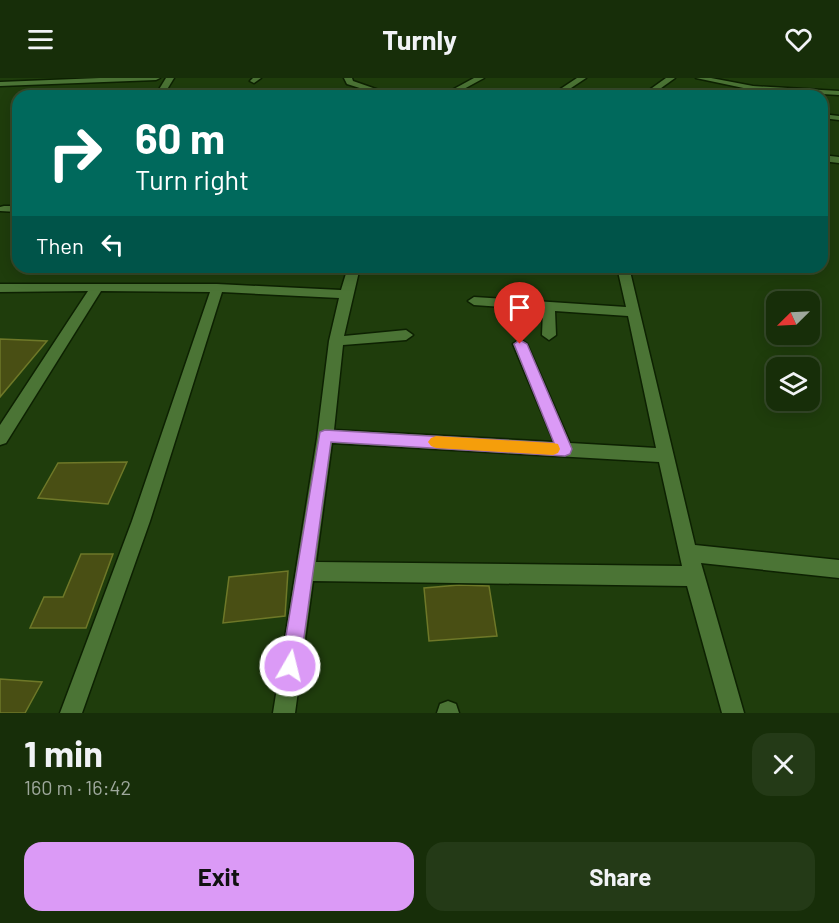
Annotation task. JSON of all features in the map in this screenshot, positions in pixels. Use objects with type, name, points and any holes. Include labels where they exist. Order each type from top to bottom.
[{"type":"street","points":[[0,84],[156,78]]},
{"type":"street","points":[[346,78],[350,82],[374,90]]},
{"type":"street","points":[[468,78],[478,79]]},
{"type":"street","points":[[563,90],[582,78]]},
{"type":"street","points":[[654,90],[671,78]]},
{"type":"street","points":[[700,78],[757,90]]},
{"type":"street","points":[[457,90],[478,79]]},
{"type":"street","points":[[4,208],[12,209]]},
{"type":"street","points":[[284,713],[325,436],[336,341],[344,294],[352,273]]},
{"type":"street","points":[[624,273],[688,554],[733,713]]},
{"type":"street","points":[[0,438],[97,287]]},
{"type":"street","points":[[0,288],[217,288],[344,294]]},
{"type":"street","points":[[71,713],[141,521],[217,288]]},
{"type":"street","points":[[474,301],[633,312]]},
{"type":"street","points":[[549,306],[549,335]]},
{"type":"street","points":[[336,341],[406,335]]},
{"type":"street","points":[[520,344],[565,449]]},
{"type":"street","points":[[325,436],[665,455]]},
{"type":"street","points":[[688,554],[839,569]]},
{"type":"street","points":[[304,571],[694,576]]},
{"type":"building","points":[[0,339],[47,341],[0,397]]},
{"type":"building","points":[[127,462],[108,504],[38,498],[58,463]]},
{"type":"building","points":[[81,554],[113,554],[86,628],[30,628],[44,597],[63,597]]},
{"type":"building","points":[[288,571],[285,616],[223,623],[229,577]]},
{"type":"building","points":[[459,585],[489,586],[497,636],[429,641],[424,588]]},
{"type":"building","points":[[0,679],[42,682],[25,713],[0,713]]},
{"type":"slow traffic","points":[[436,442],[553,449]]},
{"type":"route","points":[[290,666],[325,436],[565,449],[520,344]]}]
